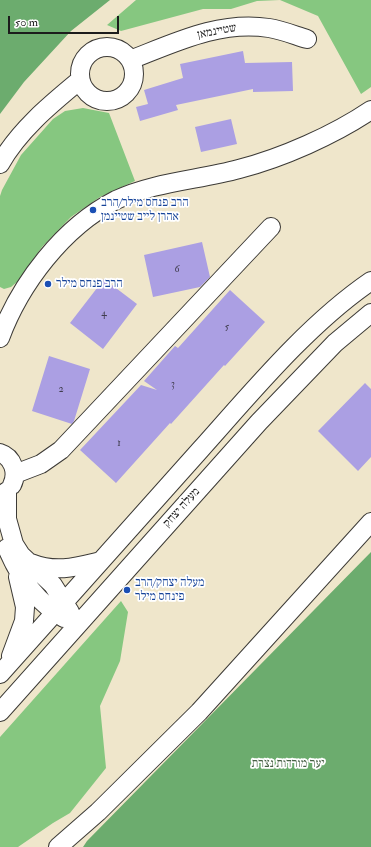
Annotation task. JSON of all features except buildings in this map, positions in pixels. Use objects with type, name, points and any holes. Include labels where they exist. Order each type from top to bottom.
[{"type":"street","name":"שטיינמאן","points":[[130,60],[210,30],[231,27],[251,26],[268,28],[307,39]]},
{"type":"street","points":[[106,47],[115,48],[124,53],[130,60],[133,68],[133,78],[130,87],[124,94],[116,99],[106,101],[96,99],[88,94],[80,80],[80,71],[82,62],[88,54],[96,49],[106,47]]},
{"type":"street","points":[[0,164],[6,154],[27,129],[56,100],[80,80]]},
{"type":"street","points":[[0,338],[5,312],[23,291],[43,262],[62,240],[88,218],[116,200],[145,190],[240,169],[283,154],[319,140],[354,122],[371,110]]},
{"type":"street","points":[[15,474],[41,464],[61,450],[271,228]]},
{"type":"street","name":"מעלה יצחק","points":[[3,670],[240,405],[290,352],[334,311],[371,281]]},
{"type":"street","name":"מעלה יצחק","points":[[0,712],[284,395],[335,343],[371,313]]},
{"type":"street","points":[[0,452],[9,459],[14,466],[14,481],[4,494],[10,531],[14,544],[21,555],[22,578],[34,594],[60,607],[78,625]]},
{"type":"street","points":[[58,847],[98,812],[199,712],[371,522]]},
{"type":"street","points":[[0,533],[21,563],[25,607],[24,621],[3,670]]},
{"type":"street","points":[[21,563],[52,569],[70,569],[101,561]]},
{"type":"green space","points":[[0,0],[110,0],[71,31],[24,82],[0,114]]},
{"type":"green space","points":[[136,0],[280,0],[257,1],[231,9],[203,9],[121,31],[107,25]]},
{"type":"green space","points":[[280,0],[371,0],[371,87],[361,94],[318,16]]},
{"type":"green space","points":[[83,108],[109,113],[135,181],[100,197],[71,217],[42,247],[17,282],[11,287],[4,289],[0,287],[0,196],[2,190],[21,155],[53,119],[65,111]]},
{"type":"green space","name":"יער מורדות נצרת","points":[[371,552],[371,847],[83,847],[87,841]]},
{"type":"green space","points":[[121,601],[128,612],[120,661],[100,706],[106,768],[70,813],[18,847],[0,847],[0,737]]},
{"type":"place","name":"הרב פנחס מילר/הרב אהרן לייב שטיינמן","points":[[93,210]]},
{"type":"place","name":"הרב פנחס מילר","points":[[48,284]]},
{"type":"place","name":"מעלה יצחק/הרב פינחס מילר","points":[[127,590]]}]
